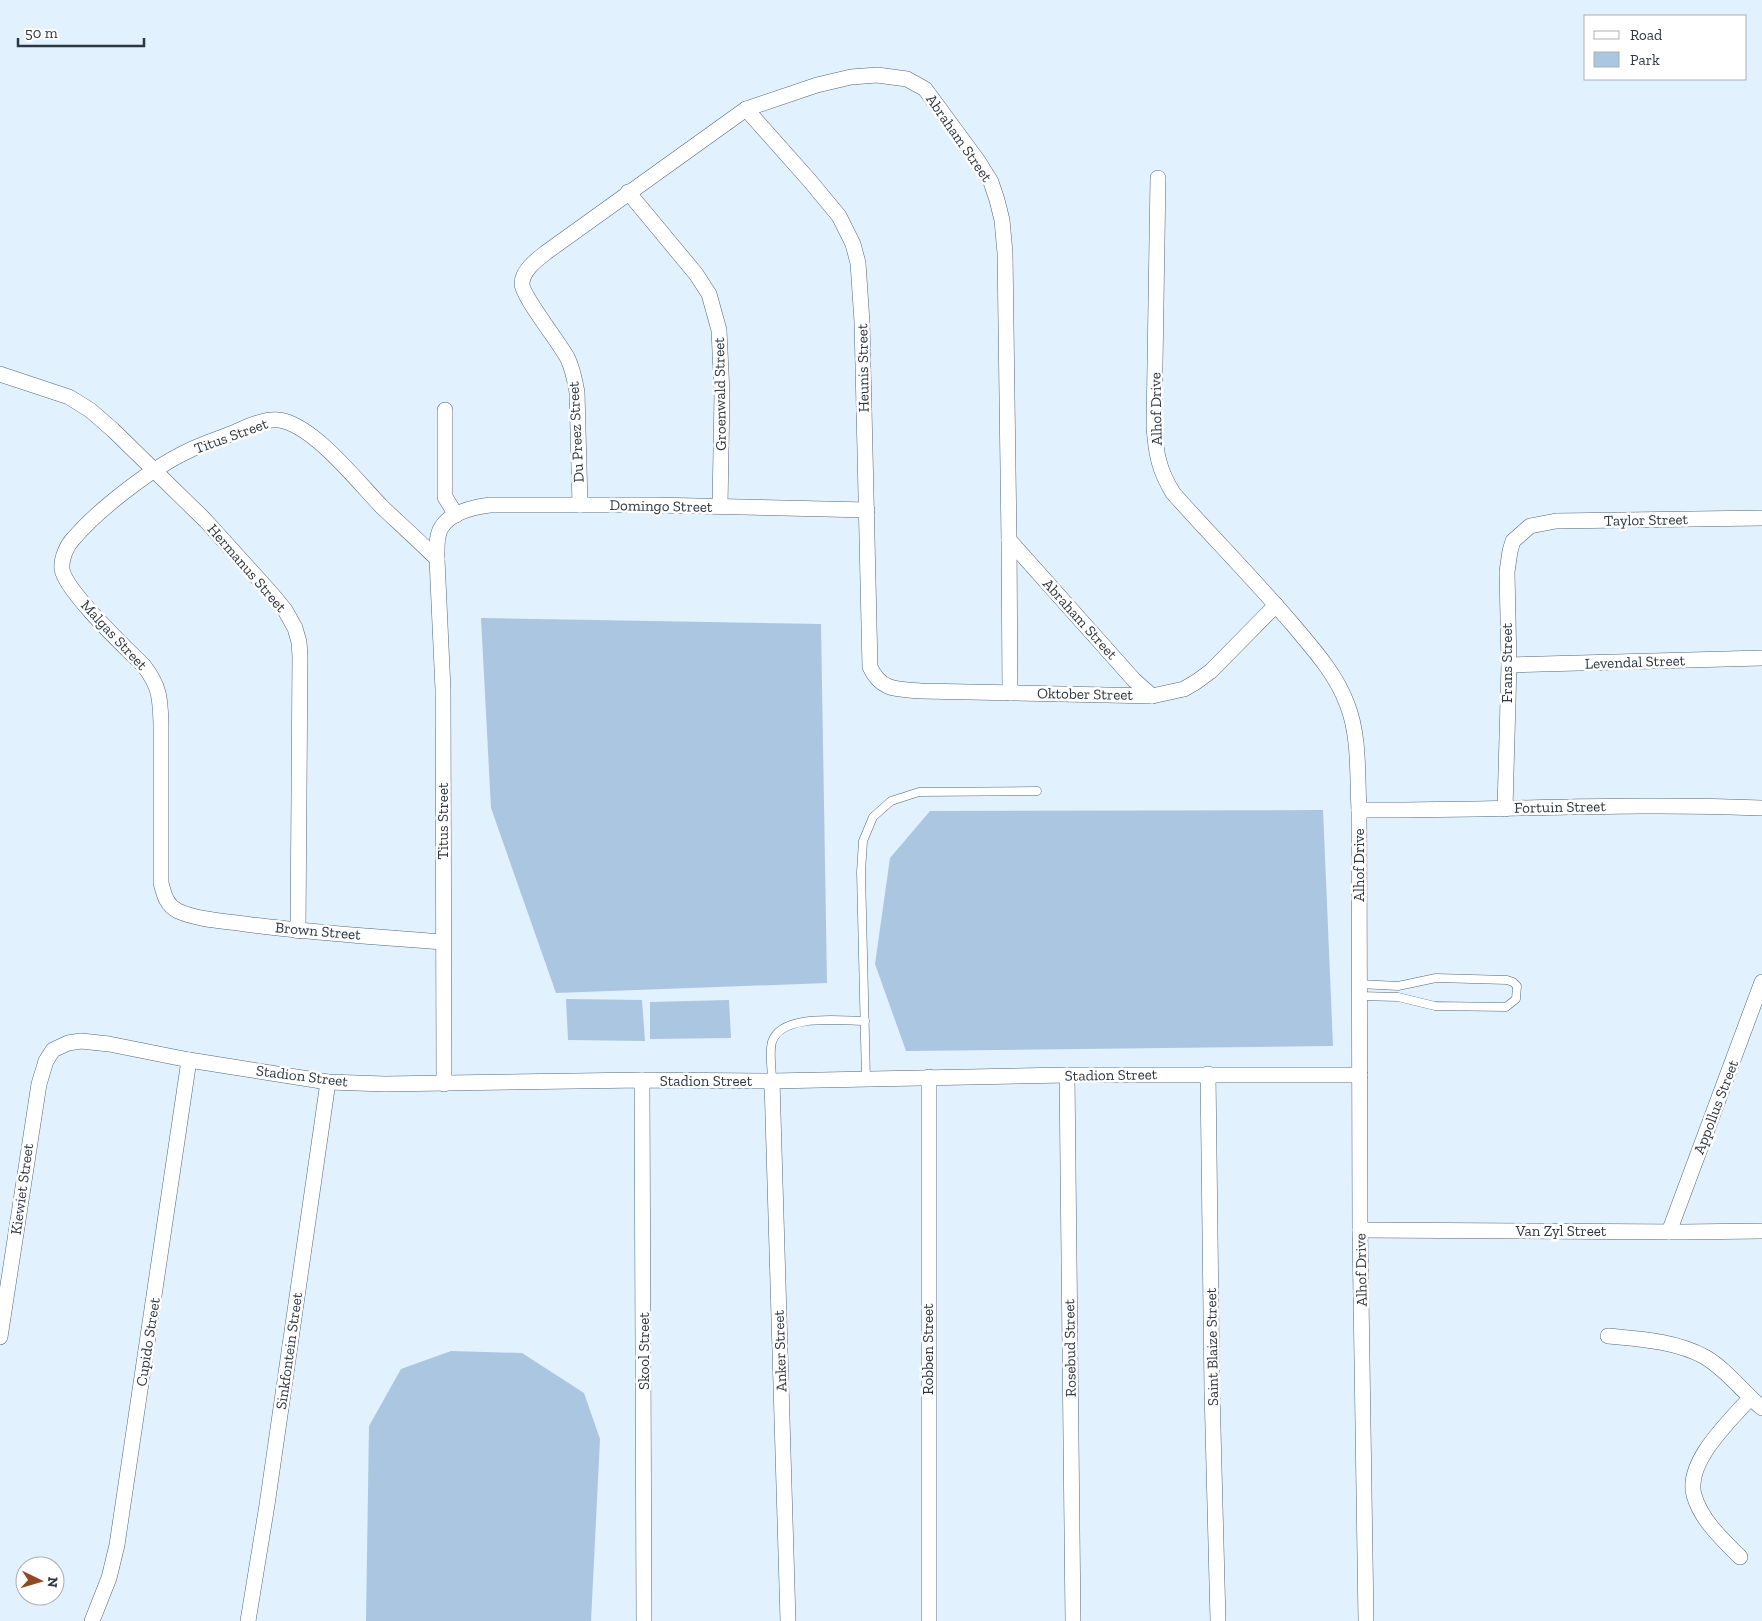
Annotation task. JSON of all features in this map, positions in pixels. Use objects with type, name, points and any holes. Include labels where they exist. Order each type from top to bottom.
[{"type":"street","name":"Abraham Street","points":[[522,284],[528,269],[548,250],[746,109],[817,85],[851,77],[877,75],[907,79],[925,89],[978,161],[991,182],[1002,220],[1005,253],[1010,693]]},
{"type":"street","name":"Heunis Street","points":[[746,109],[833,209],[854,244],[862,306],[870,667]]},
{"type":"street","name":"Alhof Drive","points":[[1158,178],[1154,427],[1157,456],[1164,479],[1173,493],[1276,605],[1324,662],[1340,688],[1348,705],[1352,721],[1356,752],[1359,810],[1360,1230],[1366,1621]]},
{"type":"street","name":"Groenwald Street","points":[[628,192],[696,274],[709,294],[720,340],[722,394],[720,506]]},
{"type":"street","name":"Du Preez Street","points":[[522,284],[526,296],[555,336],[574,376],[577,392],[580,505]]},
{"type":"street","name":"Hermanus Street","points":[[0,374],[70,397],[90,410],[155,470],[205,520],[285,610],[297,635],[300,656],[298,931]]},
{"type":"street","points":[[445,410],[446,497],[456,515]]},
{"type":"street","name":"Titus Street","points":[[155,470],[187,452],[242,429],[268,421],[281,420],[296,425],[314,437],[437,559]]},
{"type":"street","name":"Malgas Street","points":[[155,470],[119,497],[73,538],[66,550],[62,568],[71,588],[155,680],[160,700],[161,723],[161,882],[168,903],[176,910],[192,916]]},
{"type":"street","name":"Domingo Street","points":[[456,515],[464,511],[490,505],[720,506],[867,510]]},
{"type":"street","name":"Titus Street","points":[[444,1084],[443,690],[437,559],[440,528],[456,515]]},
{"type":"street","name":"Taylor Street","points":[[1530,526],[1556,521],[1762,518]]},
{"type":"street","name":"Frans Street","points":[[1505,808],[1508,665],[1507,572],[1513,540],[1530,526]]},
{"type":"street","name":"Abraham Street","points":[[1009,540],[1134,680],[1152,696]]},
{"type":"street","name":"Oktober Street","points":[[870,667],[874,676],[880,682],[886,687],[895,689],[1152,696],[1184,689],[1211,671],[1276,605]]},
{"type":"street","name":"Levendal Street","points":[[1508,665],[1762,658]]},
{"type":"street","name":"Fortuin Street","points":[[1359,810],[1604,806],[1762,808]]},
{"type":"street","name":"Brown Street","points":[[192,916],[298,931],[444,942]]},
{"type":"street","name":"Appollus Street","points":[[1669,1232],[1762,982]]},
{"type":"street","name":"Stadion Street","points":[[57,1047],[81,1040],[189,1060],[328,1082],[444,1084],[642,1080],[772,1081],[1067,1075],[1360,1075]]},
{"type":"street","name":"Kiewiet Street","points":[[0,1337],[39,1084],[46,1061],[57,1047]]},
{"type":"street","name":"Cupido Street","points":[[92,1621],[109,1578],[117,1545],[189,1060]]},
{"type":"street","name":"Saint Blaize Street","points":[[1208,1074],[1212,1390],[1218,1621]]},
{"type":"street","name":"Rosebud Street","points":[[1067,1075],[1073,1621]]},
{"type":"street","name":"Robben Street","points":[[929,1077],[929,1621]]},
{"type":"street","name":"Skool Street","points":[[642,1080],[644,1621]]},
{"type":"street","name":"Anker Street","points":[[772,1081],[788,1621]]},
{"type":"street","name":"Sinkfontein Street","points":[[248,1621],[267,1505],[328,1082]]},
{"type":"street","name":"Van Zyl Street","points":[[1360,1230],[1762,1231]]},
{"type":"street","points":[[1608,1336],[1672,1344],[1692,1351],[1706,1358],[1724,1372],[1762,1408]]},
{"type":"street","points":[[1740,1557],[1713,1530],[1694,1494],[1693,1480],[1698,1464],[1710,1444],[1750,1398]]},
{"type":"lane","points":[[866,1078],[861,872],[863,841],[873,817],[891,801],[919,792],[1037,791]]},
{"type":"lane","points":[[1436,978],[1507,980],[1517,986],[1516,1000],[1506,1007],[1435,1006],[1359,990],[1398,986],[1436,978]]},
{"type":"lane","points":[[772,1081],[772,1043],[778,1032],[787,1026],[802,1022],[865,1021]]},
{"type":"green space","points":[[481,618],[821,624],[827,983],[556,993],[491,808]]},
{"type":"green space","points":[[1323,810],[1333,1046],[906,1051],[875,964],[890,858],[930,811]]},
{"type":"green space","points":[[566,999],[642,1000],[645,1041],[568,1040]]},
{"type":"green space","points":[[729,1000],[731,1038],[650,1039],[650,1002]]},
{"type":"green space","points":[[451,1351],[522,1353],[584,1393],[600,1439],[591,1621],[366,1621],[369,1426],[401,1369]]}]
